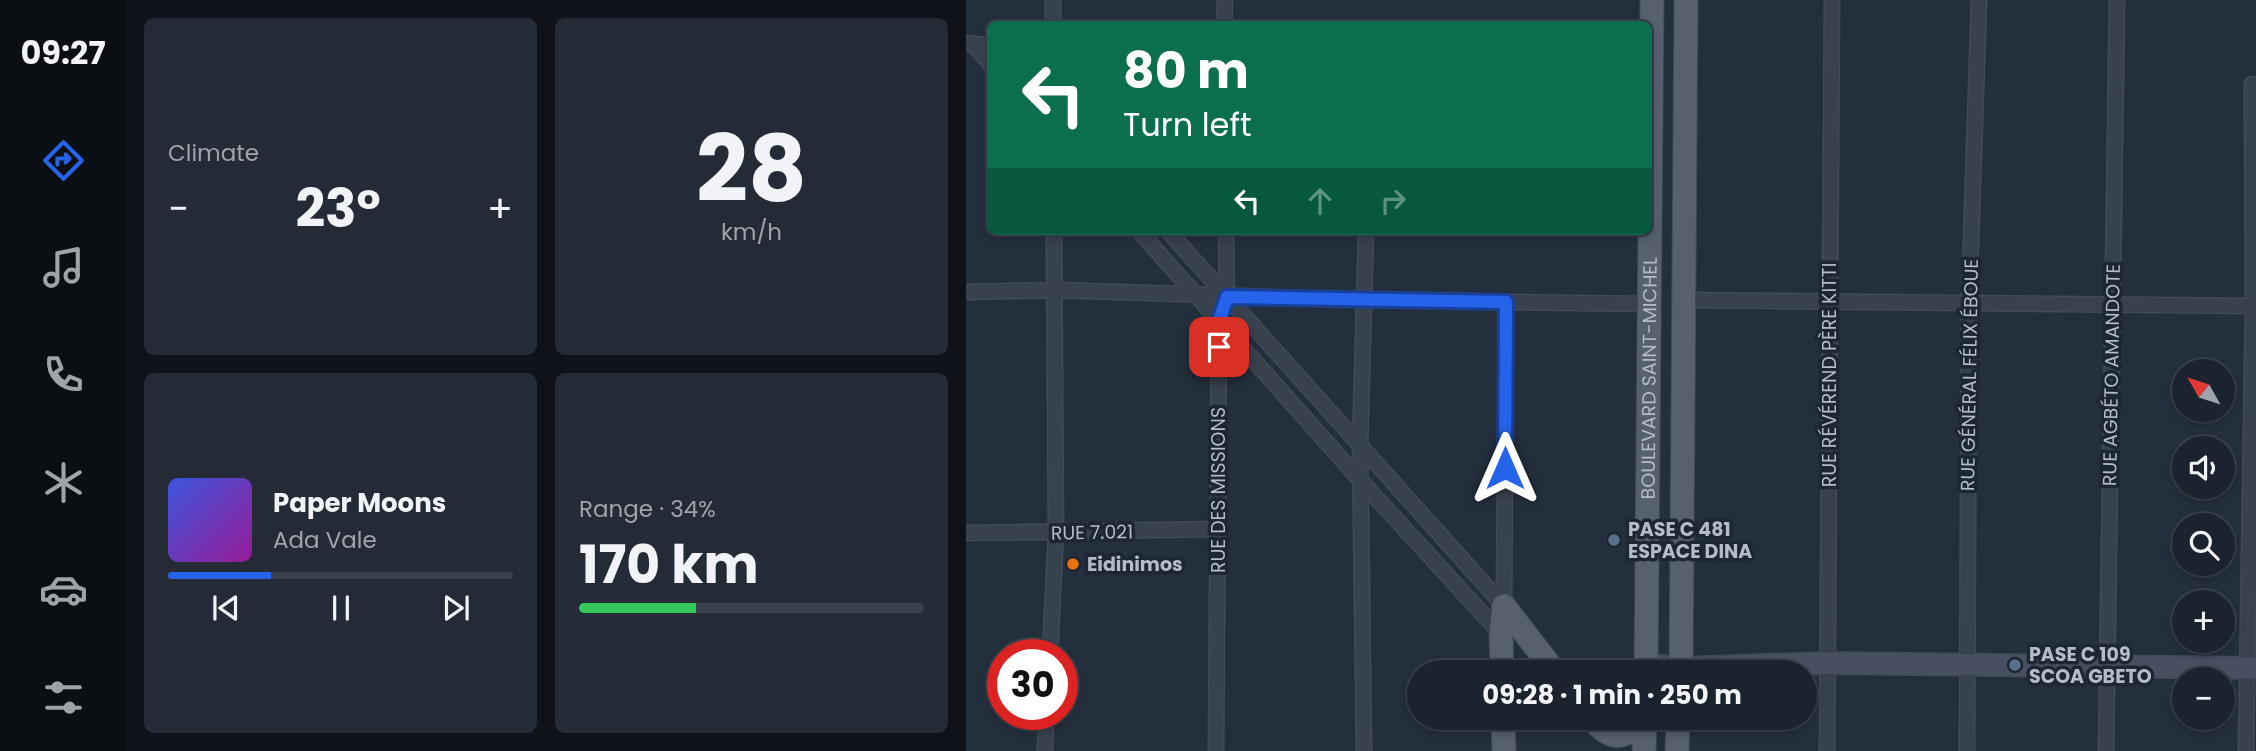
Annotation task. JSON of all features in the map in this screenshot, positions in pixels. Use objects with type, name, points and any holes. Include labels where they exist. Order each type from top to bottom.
[{"type":"main road","name":"BOULEVARD SAINT-MICHEL","points":[[1651,21],[1652,0]]},
{"type":"main road","name":"BOULEVARD SAINT-MICHEL","points":[[1681,660],[1686,0]]},
{"type":"main road","name":"BOULEVARD SAINT-MICHEL","points":[[1646,660],[1649,235]]},
{"type":"main road","points":[[1502,660],[1504,606]]},
{"type":"main road","points":[[1504,606],[1545,660]]},
{"type":"main road","points":[[1501,634],[1540,654]]},
{"type":"main road","points":[[1503,730],[1504,751]]},
{"type":"main road","points":[[1602,730],[1611,735],[1622,735],[1632,730]]},
{"type":"main road","points":[[1644,751],[1645,730]]},
{"type":"main road","points":[[1665,751],[1674,730]]},
{"type":"main road","points":[[1677,730],[1677,751]]},
{"type":"street","points":[[1053,0],[1053,21]]},
{"type":"street","points":[[1224,21],[1225,0]]},
{"type":"street","name":"RUE RÉVÉREND PÈRE KITTI","points":[[1827,751],[1832,0]]},
{"type":"street","name":"RUE GÉNÉRAL FÉLIX ÉBOUE","points":[[1967,751],[1969,303],[1979,0]]},
{"type":"street","name":"RUE AGBÉTO AMANDOTE","points":[[2106,751],[2117,0]]},
{"type":"street","points":[[969,43],[987,46]]},
{"type":"street","points":[[969,43],[987,61]]},
{"type":"street","points":[[2246,751],[2252,668],[2252,84]]},
{"type":"street","points":[[1050,639],[1056,533],[1054,235]]},
{"type":"street","points":[[1142,235],[1501,634]]},
{"type":"street","points":[[1172,235],[1504,606]]},
{"type":"street","name":"RUE DES MISSIONS","points":[[1216,751],[1219,321],[1227,297],[1226,235]]},
{"type":"street","points":[[1364,751],[1360,445],[1366,235]]},
{"type":"street","points":[[966,292],[1056,290],[1227,297],[1648,304]]},
{"type":"street","points":[[1683,300],[2254,306]]},
{"type":"street","points":[[1504,606],[1506,302]]},
{"type":"street","name":"RUE 7.021","points":[[966,534],[1218,529]]},
{"type":"street","points":[[1817,663],[2252,668]]},
{"type":"street","points":[[1045,751],[1046,730]]},
{"type":"place","name":"PASE C 481 ESPACE DINA","points":[[1614,540]]},
{"type":"place","name":"Eidinimos","points":[[1073,564]]},
{"type":"place","name":"PASE C 109 SCOA GBETO","points":[[2015,665]]},
{"type":"route","points":[[1219,347],[1219,321],[1227,297],[1506,302],[1505,468]]}]
